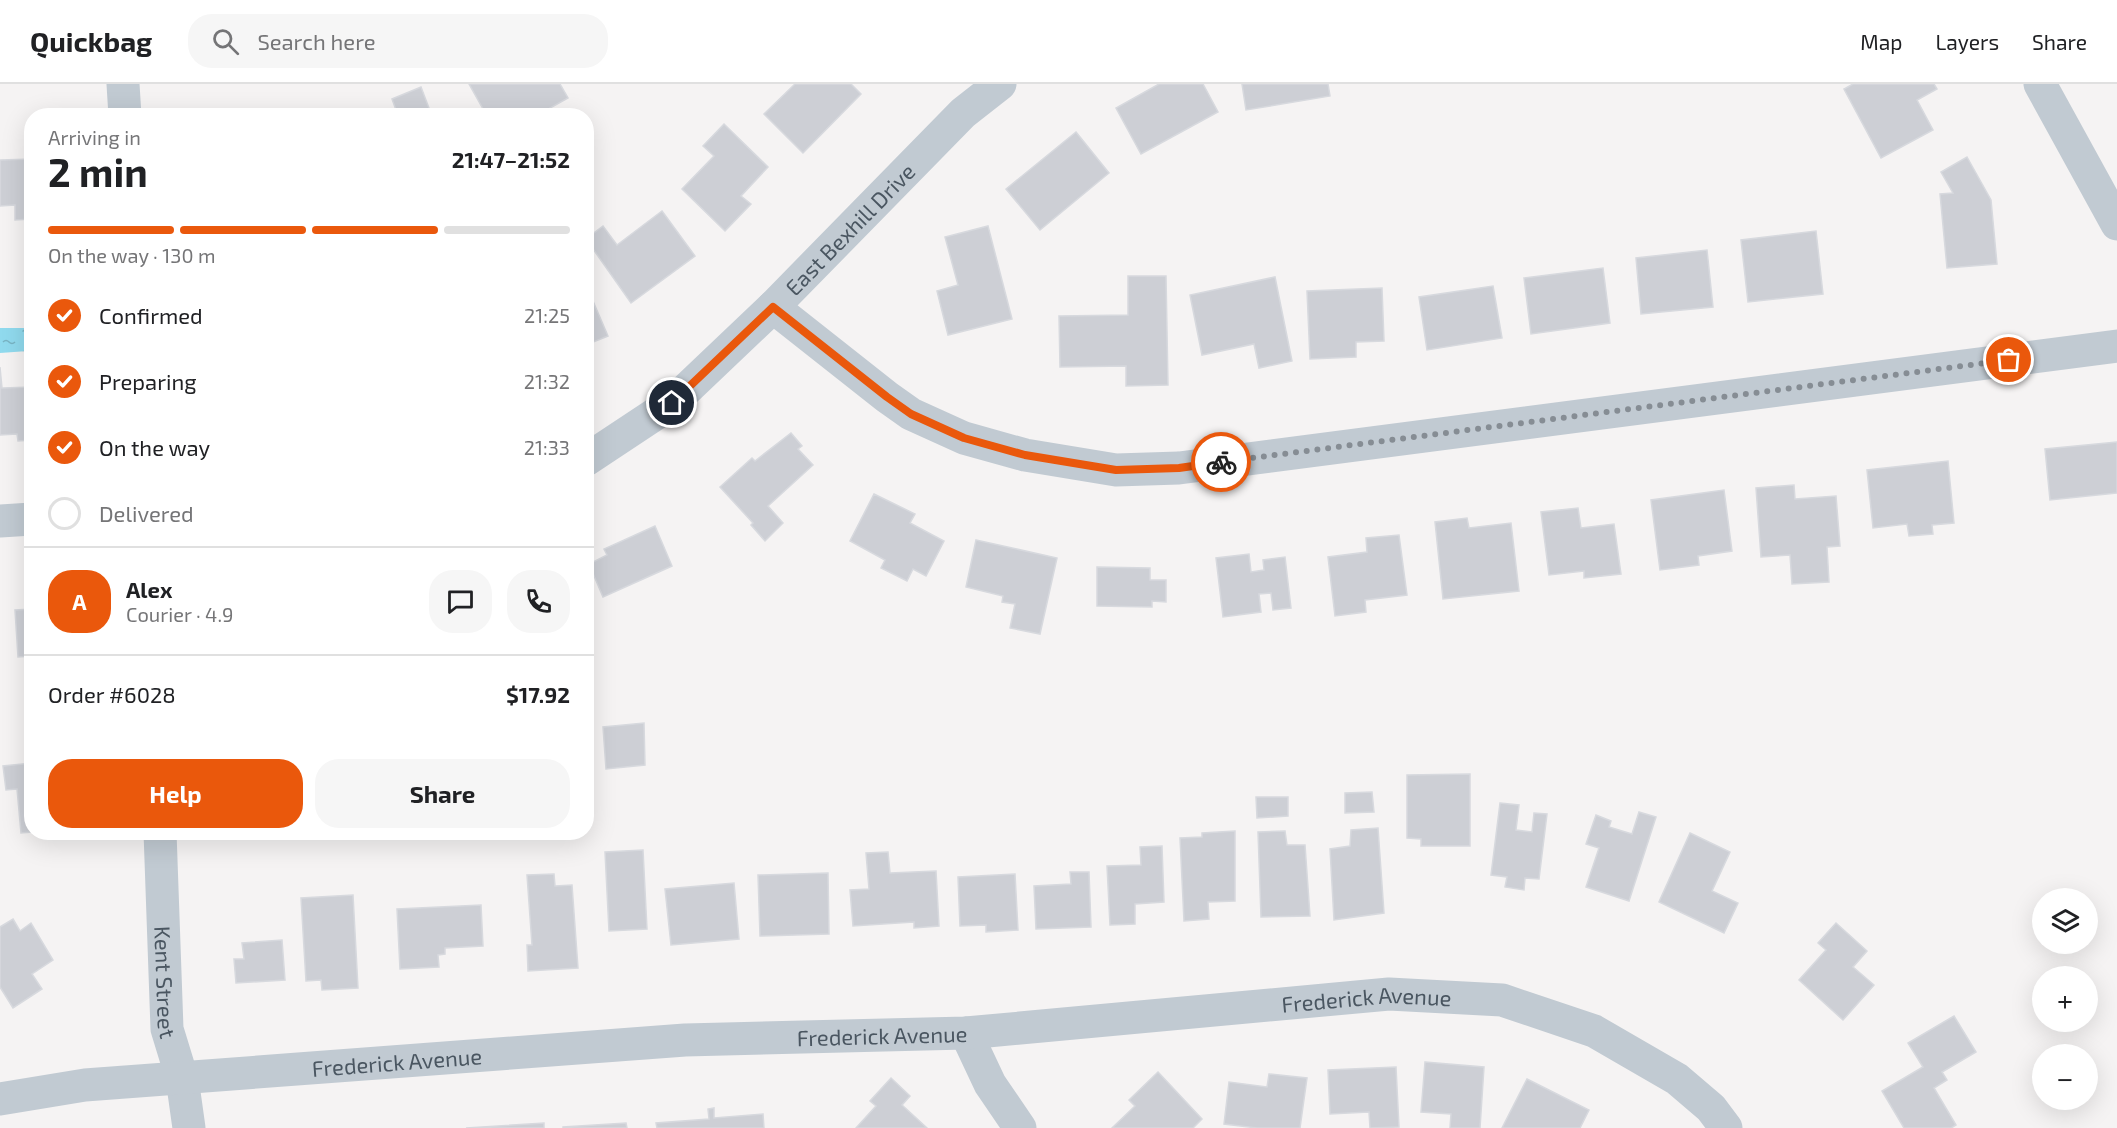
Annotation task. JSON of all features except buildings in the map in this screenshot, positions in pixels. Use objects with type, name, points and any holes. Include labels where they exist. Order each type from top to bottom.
[{"type":"street","points":[[123,84],[124,108]]},
{"type":"street","name":"East Bexhill Drive","points":[[594,455],[672,403],[773,307],[963,113],[1000,84]]},
{"type":"street","points":[[2040,84],[2117,224]]},
{"type":"street","points":[[773,307],[911,414],[964,438],[1025,455],[1116,470],[1179,468],[2117,346]]},
{"type":"street","points":[[0,521],[24,520]]},
{"type":"street","name":"Kent Street","points":[[160,840],[167,1029],[182,1078],[189,1128]]},
{"type":"street","name":"Frederick Avenue","points":[[0,1099],[85,1085],[685,1040],[966,1034],[1389,994],[1502,1000],[1594,1031],[1677,1079],[1711,1108],[1726,1128]]},
{"type":"street","points":[[966,1034],[990,1084],[1020,1128]]},
{"type":"water","points":[[0,328],[24,328],[24,351],[0,353]]},
{"type":"way so far","points":[[1221,462],[2009,360]]},
{"type":"route","points":[[672,403],[773,307],[911,414],[964,438],[1025,455],[1116,470],[1179,468],[1221,462]]}]
